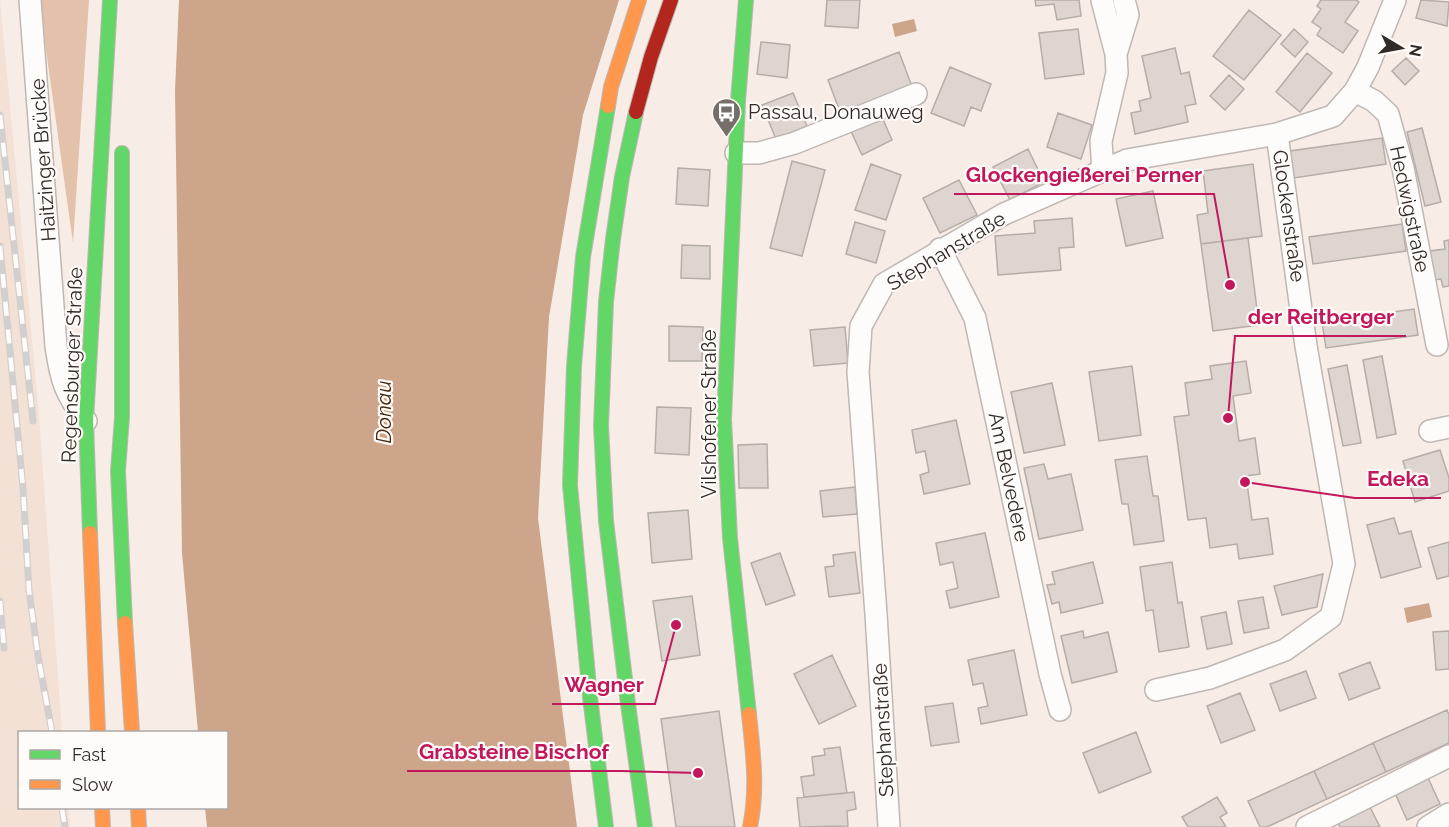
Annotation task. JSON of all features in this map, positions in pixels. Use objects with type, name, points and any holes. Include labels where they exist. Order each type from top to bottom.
[{"type":"main road","name":"Regensburger Straße","points":[[98,731],[86,421],[110,0]]},
{"type":"main road","points":[[119,0],[122,46]]},
{"type":"main road","points":[[606,827],[590,697],[570,485],[574,366],[583,257],[596,169],[611,87],[639,0]]},
{"type":"main road","points":[[645,827],[626,701],[603,486],[602,371],[609,263],[621,187],[638,106],[671,0]]},
{"type":"main road","name":"Vilshofener Straße","points":[[746,0],[738,101],[724,419],[730,538],[755,772],[755,804],[750,827]]},
{"type":"main road","points":[[122,142],[122,417],[118,471],[132,731]]},
{"type":"main road","points":[[86,421],[118,471]]},
{"type":"main road","points":[[102,809],[103,827]]},
{"type":"main road","points":[[138,809],[139,827]]},
{"type":"street","name":"Haitzinger Brücke","points":[[30,0],[56,346],[61,379],[73,403],[86,421]]},
{"type":"street","points":[[1102,0],[1116,54],[1117,73],[1101,141],[1103,172]]},
{"type":"street","points":[[1116,54],[1128,15],[1124,0]]},
{"type":"street","name":"Stephanstraße","points":[[889,827],[876,603],[858,372],[861,326],[884,284],[940,249],[1004,214],[1127,160],[1277,134],[1333,116],[1355,91],[1368,67],[1395,0]]},
{"type":"street","name":"Hedwigstraße","points":[[1355,91],[1374,101],[1388,114],[1403,168],[1437,345]]},
{"type":"street","points":[[736,153],[759,153],[795,143],[847,120],[916,94]]},
{"type":"street","name":"Glockenstraße","points":[[1156,690],[1210,678],[1285,650],[1331,617],[1344,564],[1306,346],[1277,134]]},
{"type":"street","name":"Am Belvedere","points":[[940,249],[975,318],[1050,674],[1060,710]]},
{"type":"street","points":[[1307,827],[1449,756]]},
{"type":"street","points":[[1428,827],[1449,814]]},
{"type":"shaded area","points":[[0,0],[38,404],[62,731],[18,731],[18,809],[68,809],[70,827],[0,827]]},
{"type":"shaded area","points":[[39,0],[89,0],[73,243]]},
{"type":"water","name":"Donau","points":[[179,0],[619,0],[583,115],[549,317],[538,518],[577,827],[207,827],[205,809],[228,809],[228,731],[198,731],[182,553],[175,91]]},
{"type":"water","points":[[914,19],[917,31],[895,37],[892,24]]},
{"type":"water","points":[[1429,603],[1432,617],[1407,623],[1404,608]]},
{"type":"building","points":[[827,0],[860,0],[858,28],[825,26]]},
{"type":"building","points":[[1035,0],[1079,0],[1081,16],[1057,20],[1054,4],[1036,6]]},
{"type":"building","points":[[1321,0],[1356,0],[1359,2],[1345,22],[1358,31],[1343,53],[1317,35],[1321,28],[1312,22],[1321,9],[1317,6]]},
{"type":"building","points":[[1421,0],[1449,2],[1447,26],[1416,18]]},
{"type":"building","points":[[1249,10],[1281,35],[1244,80],[1213,56]]},
{"type":"building","points":[[1078,29],[1084,74],[1045,79],[1039,33]]},
{"type":"building","points":[[1294,29],[1308,42],[1295,57],[1281,44]]},
{"type":"building","points":[[761,42],[790,45],[787,78],[757,74]]},
{"type":"building","points":[[1175,48],[1181,74],[1189,72],[1196,104],[1185,106],[1188,122],[1135,134],[1131,113],[1141,111],[1139,101],[1151,98],[1142,56]]},
{"type":"building","points":[[899,52],[913,89],[842,117],[828,80]]},
{"type":"building","points":[[1307,53],[1332,73],[1300,112],[1276,92]]},
{"type":"building","points":[[1406,58],[1419,71],[1405,85],[1392,71]]},
{"type":"building","points":[[950,67],[991,84],[981,111],[971,107],[964,126],[931,113]]},
{"type":"building","points":[[1229,75],[1244,89],[1225,110],[1210,96]]},
{"type":"building","points":[[793,93],[807,126],[776,139],[762,105]]},
{"type":"building","points":[[1058,113],[1092,125],[1081,159],[1047,147]]},
{"type":"building","points":[[881,115],[892,140],[862,155],[850,129]]},
{"type":"building","points":[[1422,128],[1441,202],[1425,206],[1407,132]]},
{"type":"building","points":[[1382,138],[1386,164],[1294,178],[1290,151]]},
{"type":"building","points":[[1028,149],[1044,182],[1010,200],[993,167]]},
{"type":"building","points":[[792,161],[825,170],[802,256],[770,248]]},
{"type":"building","points":[[871,164],[901,175],[886,220],[855,210]]},
{"type":"building","points":[[1253,164],[1262,236],[1201,244],[1197,215],[1208,213],[1203,171]]},
{"type":"building","points":[[678,168],[710,170],[708,206],[676,204]]},
{"type":"building","points":[[959,180],[977,215],[940,233],[923,198]]},
{"type":"building","points":[[1153,191],[1163,238],[1126,246],[1116,199]]},
{"type":"building","points":[[1072,218],[1074,247],[1059,248],[1061,270],[998,275],[995,236],[1035,233],[1034,221]]},
{"type":"building","points":[[855,222],[885,231],[876,263],[846,254]]},
{"type":"building","points":[[1402,224],[1406,251],[1313,264],[1309,237]]},
{"type":"building","points":[[1248,238],[1259,325],[1213,331],[1201,244]]},
{"type":"building","points":[[1449,240],[1449,286],[1443,287],[1441,279],[1435,280],[1430,251],[1445,249],[1444,241]]},
{"type":"building","points":[[682,245],[710,246],[710,279],[681,278]]},
{"type":"building","points":[[1414,309],[1418,335],[1326,348],[1322,322]]},
{"type":"building","points":[[669,326],[703,327],[702,361],[669,361]]},
{"type":"building","points":[[845,327],[848,363],[814,366],[810,330]]},
{"type":"building","points":[[1382,356],[1396,434],[1377,438],[1363,360]]},
{"type":"building","points":[[1246,361],[1251,393],[1233,396],[1239,441],[1255,438],[1260,474],[1246,476],[1252,520],[1268,518],[1273,554],[1239,559],[1237,544],[1210,548],[1206,518],[1188,520],[1174,417],[1189,415],[1185,383],[1212,379],[1210,366]]},
{"type":"building","points":[[1347,365],[1361,443],[1343,446],[1328,369]]},
{"type":"building","points":[[1132,366],[1141,435],[1099,441],[1089,372]]},
{"type":"building","points":[[1052,383],[1065,445],[1024,453],[1011,392]]},
{"type":"building","points":[[657,407],[691,408],[689,455],[655,453]]},
{"type":"building","points":[[956,420],[970,484],[924,494],[920,475],[929,472],[925,451],[916,453],[912,430]]},
{"type":"building","points":[[767,444],[768,488],[739,488],[738,445]]},
{"type":"building","points":[[1440,450],[1449,478],[1449,491],[1415,502],[1403,461]]},
{"type":"building","points":[[1147,456],[1153,496],[1158,496],[1164,541],[1134,545],[1128,504],[1122,504],[1115,460]]},
{"type":"building","points":[[1044,464],[1048,479],[1071,474],[1083,530],[1039,539],[1024,468]]},
{"type":"building","points":[[855,487],[857,514],[823,517],[820,491]]},
{"type":"building","points":[[688,510],[692,559],[652,563],[648,513]]},
{"type":"building","points":[[1394,518],[1399,534],[1411,531],[1421,567],[1381,578],[1367,525]]},
{"type":"building","points":[[985,533],[999,597],[950,608],[946,591],[958,588],[953,562],[940,565],[936,543]]},
{"type":"building","points":[[1449,542],[1449,576],[1437,579],[1428,548]]},
{"type":"building","points":[[855,552],[860,593],[829,597],[825,567],[834,566],[833,555]]},
{"type":"building","points":[[780,553],[795,595],[766,605],[751,563]]},
{"type":"building","points":[[1093,562],[1103,603],[1061,613],[1059,602],[1052,604],[1047,585],[1055,584],[1052,572]]},
{"type":"building","points":[[1172,562],[1178,603],[1182,602],[1189,647],[1159,652],[1153,610],[1146,611],[1140,567]]},
{"type":"building","points":[[1323,574],[1317,607],[1282,615],[1274,586]]},
{"type":"building","points":[[692,596],[700,655],[662,661],[653,601]]},
{"type":"building","points":[[1263,597],[1269,628],[1244,633],[1238,601]]},
{"type":"building","points":[[1226,612],[1232,644],[1207,649],[1201,617]]},
{"type":"building","points":[[1083,631],[1084,638],[1108,632],[1117,672],[1072,683],[1061,636]]},
{"type":"building","points":[[1449,631],[1449,669],[1436,670],[1433,632]]},
{"type":"building","points":[[1014,650],[1027,715],[981,724],[978,708],[988,706],[983,683],[973,685],[968,660]]},
{"type":"building","points":[[832,655],[856,706],[819,724],[794,674]]},
{"type":"building","points":[[1370,662],[1380,688],[1349,700],[1339,674]]},
{"type":"building","points":[[1306,671],[1316,698],[1280,711],[1270,684]]},
{"type":"building","points":[[1240,693],[1255,730],[1221,743],[1207,706]]},
{"type":"building","points":[[953,703],[959,742],[931,746],[925,707]]},
{"type":"building","points":[[1447,710],[1449,743],[1386,772],[1373,743]]},
{"type":"building","points":[[719,711],[735,827],[676,827],[661,719]]},
{"type":"building","points":[[1136,732],[1151,772],[1099,793],[1083,753]]},
{"type":"building","points":[[1373,743],[1386,772],[1327,799],[1314,771]]},
{"type":"building","points":[[840,747],[847,793],[804,797],[801,777],[814,775],[812,757],[825,755],[824,749]]},
{"type":"building","points":[[1314,771],[1327,799],[1267,827],[1260,827],[1248,801]]},
{"type":"building","points":[[1428,778],[1440,804],[1407,820],[1395,793]]},
{"type":"building","points":[[854,792],[856,809],[847,811],[848,826],[800,827],[797,798]]},
{"type":"building","points":[[1217,797],[1227,813],[1220,817],[1226,827],[1188,827],[1182,817]]},
{"type":"building","points":[[1369,805],[1380,827],[1340,827],[1337,821]]},
{"type":"railway","points":[[0,115],[33,421]]},
{"type":"railway","points":[[0,246],[23,488],[29,590],[52,731]]},
{"type":"railway","points":[[0,601],[4,648]]},
{"type":"railway","points":[[62,809],[65,827]]},
{"type":"traffic: fast","points":[[90,533],[86,421],[110,0]]},
{"type":"traffic: fast","points":[[746,0],[738,101],[724,419],[730,538],[749,714]]},
{"type":"traffic: fast","points":[[606,827],[590,697],[570,485],[574,366],[583,257],[608,106]]},
{"type":"traffic: fast","points":[[636,112],[622,177],[613,239],[606,302],[601,426],[606,521],[645,827]]},
{"type":"traffic: fast","points":[[122,153],[122,417],[118,471],[125,623]]},
{"type":"traffic: slow","points":[[608,106],[611,87],[639,0]]},
{"type":"traffic: slow","points":[[90,533],[98,731]]},
{"type":"traffic: slow","points":[[125,623],[132,731]]},
{"type":"traffic: slow","points":[[749,714],[754,784],[750,827]]},
{"type":"traffic: slow","points":[[102,809],[103,827]]},
{"type":"traffic: slow","points":[[138,809],[139,827]]},
{"type":"traffic: jam","points":[[636,112],[651,57],[671,0]]},
{"type":"place","name":"Passau, Donauweg","points":[[727,138]]},
{"type":"place","name":"Glockengießerei Perner","points":[[1230,285]]},
{"type":"place","name":"der Reitberger","points":[[1228,418]]},
{"type":"place","name":"Edeka","points":[[1245,482]]},
{"type":"place","name":"Wagner","points":[[676,625]]},
{"type":"place","name":"Grabsteine Bischof","points":[[698,773]]}]
